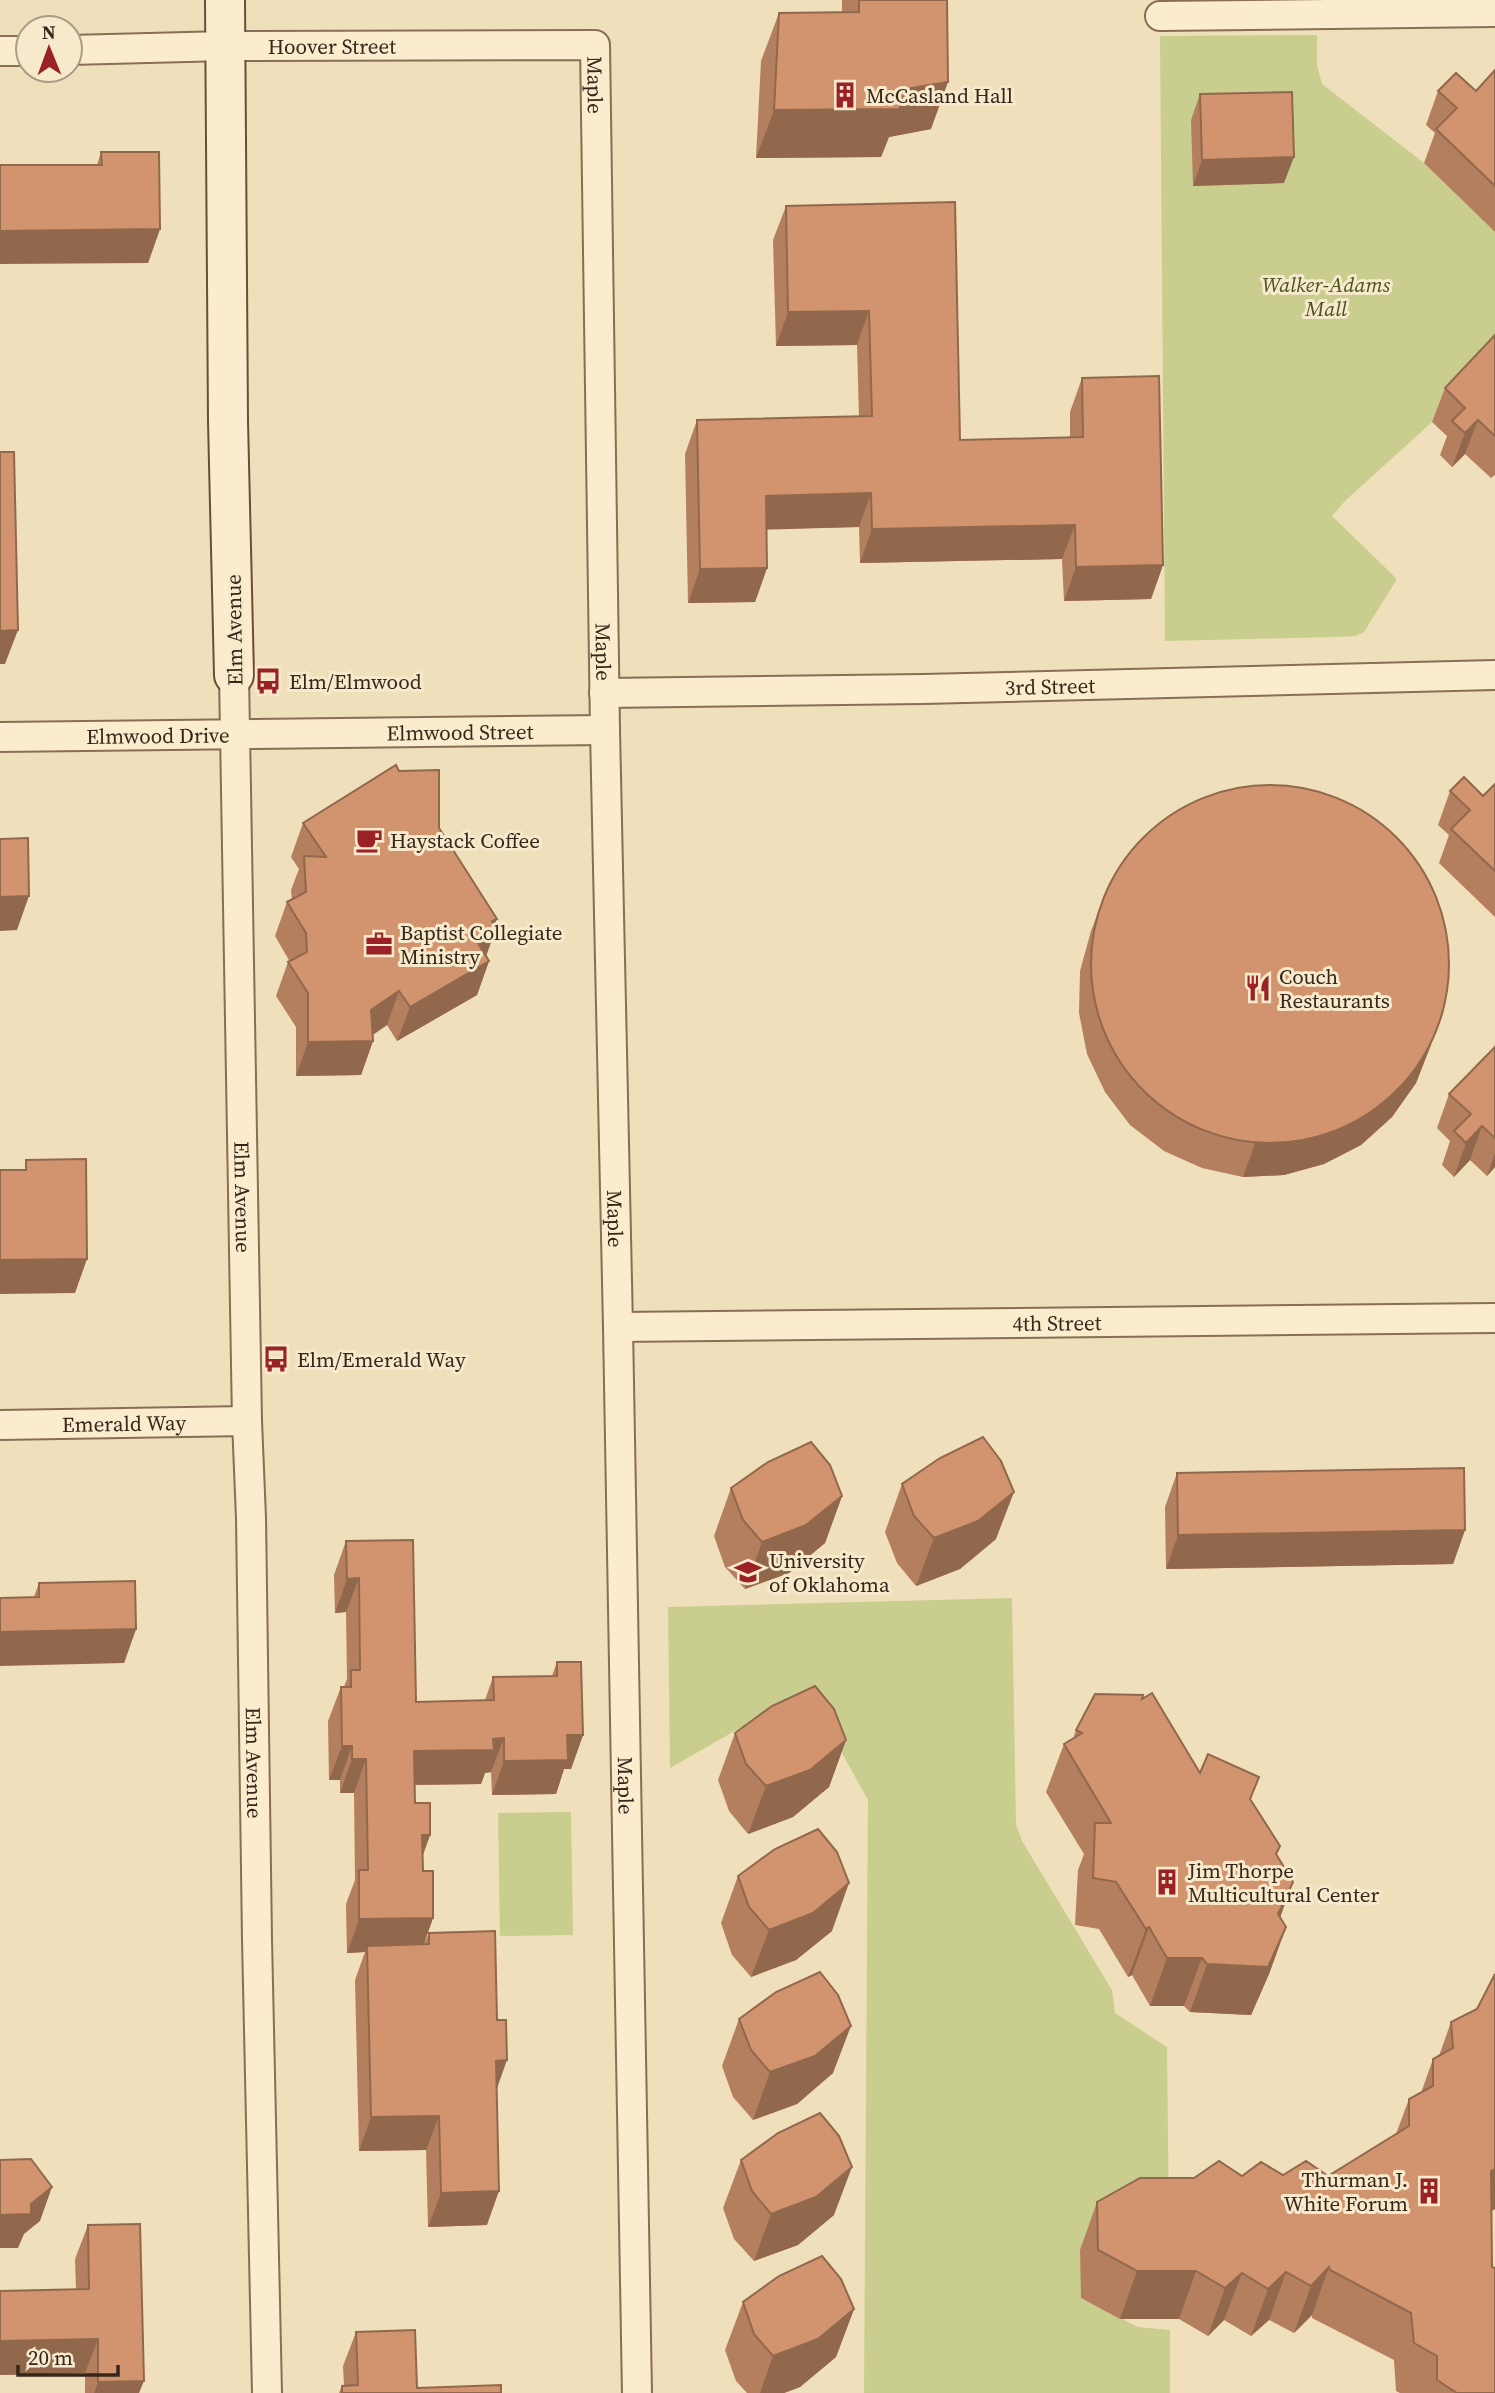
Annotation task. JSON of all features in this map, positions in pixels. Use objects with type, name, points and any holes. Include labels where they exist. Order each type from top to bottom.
[{"type":"street","name":"Elm Avenue","points":[[225,0],[228,421],[267,2393]]},
{"type":"street","points":[[1160,16],[1495,12]]},
{"type":"street","name":"Hoover Street","points":[[84,50],[226,46],[595,45]]},
{"type":"street","name":"Maple","points":[[595,45],[604,693],[637,2393]]},
{"type":"street","name":"3rd Street","points":[[604,693],[1077,686],[1495,675]]},
{"type":"street","name":"Elmwood Street","points":[[316,733],[605,730]]},
{"type":"street","name":"Elmwood Drive","points":[[0,737],[316,733]]},
{"type":"street","name":"4th Street","points":[[618,1327],[1495,1318]]},
{"type":"street","name":"Emerald Way","points":[[0,1425],[247,1421]]},
{"type":"green space","name":"Walker-Adams Mall","points":[[1317,35],[1317,65],[1322,84],[1424,163],[1495,232],[1495,356],[1430,424],[1332,516],[1397,579],[1364,632],[1356,636],[1336,637],[1165,641],[1160,36]]},
{"type":"green space","points":[[1012,1598],[1016,1824],[1022,1841],[1112,1990],[1115,2013],[1167,2047],[1169,2226],[1081,2298],[1138,2327],[1170,2330],[1170,2393],[864,2393],[868,1800],[822,1717],[754,1720],[670,1768],[668,1607]]},
{"type":"green space","points":[[571,1812],[573,1935],[500,1936],[498,1813]]},
{"type":"building","points":[[859,0],[947,0],[948,82],[906,89],[899,109],[774,110],[779,13],[859,12]]},
{"type":"building","points":[[1495,70],[1495,186],[1436,129],[1457,108],[1438,91],[1456,73],[1476,91]]},
{"type":"building","points":[[1292,92],[1294,157],[1202,160],[1200,94]]},
{"type":"building","points":[[101,152],[159,152],[160,229],[0,231],[0,165],[102,165]]},
{"type":"building","points":[[955,202],[960,440],[1083,437],[1082,378],[1159,376],[1163,565],[1076,567],[1075,525],[872,529],[871,493],[766,496],[767,568],[700,569],[697,420],[872,416],[869,311],[788,312],[786,206]]},
{"type":"building","points":[[1495,335],[1495,436],[1478,420],[1465,433],[1452,421],[1465,408],[1445,388]]},
{"type":"building","points":[[0,452],[14,452],[18,630],[0,631]]},
{"type":"building","name":"Baptist Collegiate Ministry","points":[[396,765],[399,771],[439,770],[439,828],[497,919],[492,921],[496,928],[476,940],[489,961],[410,1007],[399,991],[371,1010],[373,1041],[308,1042],[308,993],[288,962],[307,952],[306,933],[287,902],[306,892],[304,856],[326,857],[303,823]]},
{"type":"building","points":[[1464,777],[1483,796],[1495,784],[1495,871],[1451,829],[1470,810],[1450,791]]},
{"type":"building","name":"Couch Restaurants","points":[[1270,785],[1305,789],[1338,799],[1369,816],[1396,838],[1418,865],[1435,896],[1445,929],[1449,964],[1445,999],[1435,1032],[1418,1063],[1396,1090],[1369,1112],[1338,1129],[1305,1139],[1270,1143],[1235,1139],[1202,1129],[1171,1112],[1144,1090],[1122,1063],[1105,1032],[1095,999],[1091,964],[1095,929],[1105,896],[1122,865],[1144,838],[1171,816],[1202,799],[1235,789]]},
{"type":"building","points":[[28,838],[29,896],[0,897],[0,839]]},
{"type":"building","points":[[1495,1047],[1495,1138],[1482,1126],[1466,1143],[1454,1131],[1471,1114],[1449,1094]]},
{"type":"building","points":[[86,1159],[87,1259],[0,1260],[0,1170],[26,1170],[26,1160]]},
{"type":"building","points":[[983,1437],[1001,1461],[1014,1492],[978,1521],[934,1538],[914,1516],[902,1484],[940,1458]]},
{"type":"building","points":[[811,1442],[830,1465],[842,1496],[806,1525],[762,1542],[743,1520],[731,1488],[768,1462]]},
{"type":"building","points":[[1464,1468],[1465,1530],[1178,1535],[1177,1473]]},
{"type":"building","points":[[413,1540],[416,1702],[494,1700],[493,1677],[557,1676],[557,1662],[581,1662],[583,1735],[567,1735],[568,1760],[504,1761],[504,1738],[493,1739],[494,1750],[414,1751],[415,1803],[430,1803],[430,1835],[422,1835],[423,1871],[433,1871],[433,1918],[359,1919],[359,1870],[368,1870],[366,1759],[352,1759],[352,1746],[342,1746],[341,1687],[351,1687],[351,1670],[360,1670],[359,1578],[347,1579],[346,1541]]},
{"type":"building","points":[[135,1581],[136,1629],[0,1632],[0,1598],[39,1597],[39,1583]]},
{"type":"building","points":[[815,1686],[834,1709],[846,1740],[810,1770],[766,1786],[746,1764],[735,1733],[772,1706]]},
{"type":"building","name":"Jim Thorpe Multicultural Center","points":[[1152,1693],[1200,1773],[1208,1754],[1259,1777],[1250,1799],[1280,1846],[1276,1854],[1293,1882],[1278,1914],[1286,1927],[1268,1967],[1207,1964],[1202,1958],[1167,1958],[1149,1927],[1146,1929],[1116,1882],[1093,1878],[1095,1823],[1111,1823],[1064,1744],[1082,1733],[1076,1730],[1095,1694],[1143,1695],[1142,1699]]},
{"type":"building","points":[[818,1829],[837,1852],[849,1883],[813,1913],[769,1930],[749,1907],[738,1876],[775,1849]]},
{"type":"building","points":[[495,1931],[497,2020],[506,2020],[507,2060],[496,2061],[499,2191],[441,2193],[439,2116],[371,2117],[367,1946],[429,1944],[429,1933]]},
{"type":"building","points":[[820,1972],[838,1995],[851,2026],[815,2056],[770,2072],[751,2050],[739,2019],[776,1992]]},
{"type":"building","name":"Thurman J. White Forum","points":[[1495,1974],[1495,2169],[1491,2171],[1492,2267],[1495,2268],[1495,2393],[1457,2393],[1437,2380],[1437,2356],[1414,2343],[1411,2313],[1330,2270],[1329,2267],[1311,2286],[1286,2272],[1268,2289],[1242,2273],[1225,2288],[1196,2271],[1137,2271],[1098,2250],[1097,2202],[1140,2178],[1194,2178],[1219,2161],[1242,2176],[1261,2162],[1283,2175],[1306,2161],[1328,2176],[1409,2126],[1409,2099],[1433,2086],[1433,2059],[1453,2048],[1451,2022],[1477,2009]]},
{"type":"building","points":[[820,2113],[839,2136],[852,2167],[816,2197],[771,2214],[752,2191],[741,2160],[778,2133]]},
{"type":"building","points":[[31,2159],[52,2187],[31,2204],[31,2214],[0,2215],[0,2160]]},
{"type":"building","points":[[140,2224],[144,2381],[98,2382],[98,2339],[0,2341],[0,2291],[89,2289],[88,2225]]},
{"type":"building","points":[[822,2256],[841,2279],[854,2309],[818,2339],[773,2356],[754,2334],[743,2302],[779,2276]]},
{"type":"building","points":[[415,2330],[417,2388],[501,2385],[501,2393],[342,2393],[342,2386],[358,2385],[356,2332]]},
{"type":"place","name":"McCasland Hall","points":[[845,95]]},
{"type":"place","name":"Elm/Elmwood","points":[[268,681]]},
{"type":"place","name":"Haystack Coffee","points":[[369,840]]},
{"type":"place","name":"Baptist Collegiate Ministry","points":[[379,944]]},
{"type":"place","name":"Couch Restaurants","points":[[1258,988]]},
{"type":"place","name":"Elm/Emerald Way","points":[[276,1359]]},
{"type":"place","name":"University of Oklahoma","points":[[748,1572]]},
{"type":"place","name":"Jim Thorpe Multicultural Center","points":[[1167,1882]]},
{"type":"place","name":"Thurman J. White Forum","points":[[1429,2191]]}]
